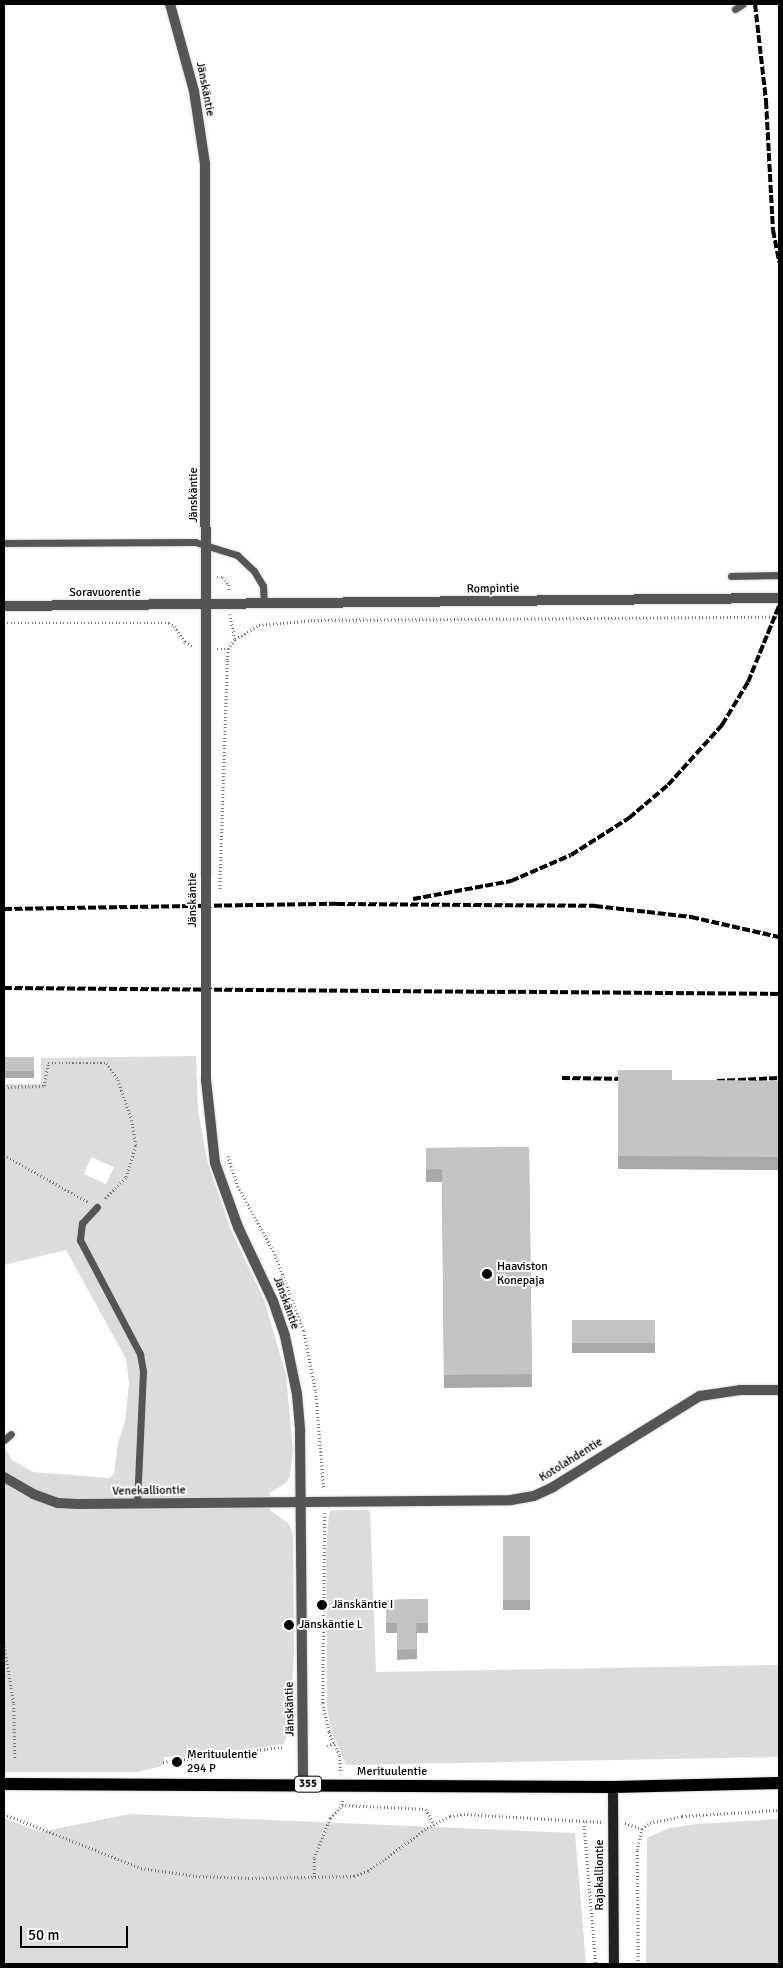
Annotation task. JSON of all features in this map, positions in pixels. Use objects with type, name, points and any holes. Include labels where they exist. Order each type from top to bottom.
[{"type":"main road","name":"Merituulentie","points":[[4,1784],[613,1786],[779,1783]]},
{"type":"street","name":"Jänskäntie","points":[[170,4],[194,91],[205,164],[207,545],[206,1080],[210,1136],[218,1172],[238,1227],[273,1301],[289,1356],[300,1432],[303,1784]]},
{"type":"street","name":"Rompintie","points":[[207,604],[779,598]]},
{"type":"street","name":"Soravuorentie","points":[[4,606],[207,604]]},
{"type":"street","name":"Kotolahdentie","points":[[300,1501],[510,1500],[534,1496],[700,1396],[740,1390],[779,1390]]},
{"type":"street","name":"Venekalliontie","points":[[4,1477],[32,1494],[58,1503],[136,1504],[300,1501]]},
{"type":"street","name":"Rajakalliontie","points":[[613,1786],[614,1964]]},
{"type":"lane","points":[[736,9],[743,4]]},
{"type":"lane","points":[[4,543],[195,542],[237,555],[254,571],[263,586],[264,603]]},
{"type":"lane","points":[[731,576],[779,575]]},
{"type":"lane","points":[[97,1207],[82,1223],[80,1240],[132,1336],[140,1354],[143,1371],[136,1504]]},
{"type":"lane","points":[[4,1440],[11,1434]]},
{"type":"path","points":[[207,577],[222,577],[229,585],[230,625],[235,639]]},
{"type":"path","points":[[220,874],[228,649],[235,639],[259,625],[274,621],[779,617]]},
{"type":"path","points":[[4,623],[169,623],[175,626],[189,646],[207,649],[228,649]]},
{"type":"path","points":[[4,1087],[44,1086],[48,1063],[107,1063],[118,1080],[132,1120],[136,1146],[126,1178],[97,1207],[4,1156]]},
{"type":"path","points":[[4,1643],[14,1704],[15,1758]]},
{"type":"path","points":[[327,1746],[334,1743]]},
{"type":"path","points":[[163,1762],[282,1747]]},
{"type":"path","points":[[314,1877],[314,1858],[330,1818],[342,1806],[426,1809],[434,1824]]},
{"type":"path","points":[[638,1964],[637,1850],[642,1829],[650,1823],[682,1816],[779,1810]]},
{"type":"path","points":[[4,1814],[120,1861],[162,1872],[243,1878],[354,1876],[368,1871],[434,1824],[464,1814],[590,1822]]},
{"type":"path","points":[[584,1822],[596,1964]]},
{"type":"path","points":[[634,1824],[642,1829]]},
{"type":"shaded area","points":[[196,1056],[198,1110],[208,1164],[231,1230],[264,1300],[286,1375],[293,1451],[290,1476],[286,1483],[270,1493],[270,1510],[289,1524],[293,1534],[294,1654],[290,1727],[284,1744],[193,1757],[164,1757],[163,1766],[137,1772],[4,1772],[4,1446],[12,1460],[33,1472],[109,1478],[114,1474],[118,1442],[125,1422],[129,1383],[126,1359],[66,1250],[4,1265],[4,1084],[41,1084],[41,1058]],"holes":[[[91,1157],[114,1167],[106,1184],[84,1174]]]},
{"type":"shaded area","points":[[332,1510],[370,1510],[376,1672],[779,1665],[779,1757],[346,1765],[330,1728],[327,1706],[326,1551],[329,1513]]},
{"type":"shaded area","points":[[130,1814],[575,1833],[586,1964],[4,1964],[4,1818],[40,1832]]},
{"type":"shaded area","points":[[779,1819],[779,1964],[646,1964],[647,1838],[669,1828],[697,1824]]},
{"type":"building","points":[[4,1057],[34,1057],[34,1071],[4,1071]]},
{"type":"building","points":[[618,1070],[672,1070],[672,1080],[779,1081],[779,1157],[618,1156]]},
{"type":"building","name":"Haaviston Konepaja","points":[[529,1147],[532,1374],[444,1375],[442,1169],[426,1169],[426,1148]]},
{"type":"building","points":[[572,1320],[655,1320],[655,1343],[572,1343]]},
{"type":"building","points":[[503,1536],[530,1536],[530,1600],[503,1600]]},
{"type":"building","points":[[428,1599],[428,1623],[416,1623],[417,1649],[397,1650],[397,1623],[386,1623],[386,1600]]},
{"type":"railway","points":[[755,4],[766,101],[773,230],[779,262]]},
{"type":"railway","points":[[413,899],[511,881],[571,855],[629,818],[668,785],[722,725],[748,682],[779,606]]},
{"type":"railway","points":[[4,909],[337,904],[595,906],[691,917],[779,937]]},
{"type":"railway","points":[[4,988],[779,994]]},
{"type":"railway","points":[[562,1078],[632,1079]]},
{"type":"railway","points":[[717,1081],[779,1078]]},
{"type":"place","name":"Haaviston Konepaja","points":[[487,1274]]},
{"type":"place","name":"Jänskäntie I","points":[[322,1605]]},
{"type":"place","name":"Jänskäntie L","points":[[289,1625]]},
{"type":"place","name":"Merituulentie 294 P","points":[[177,1762]]}]
